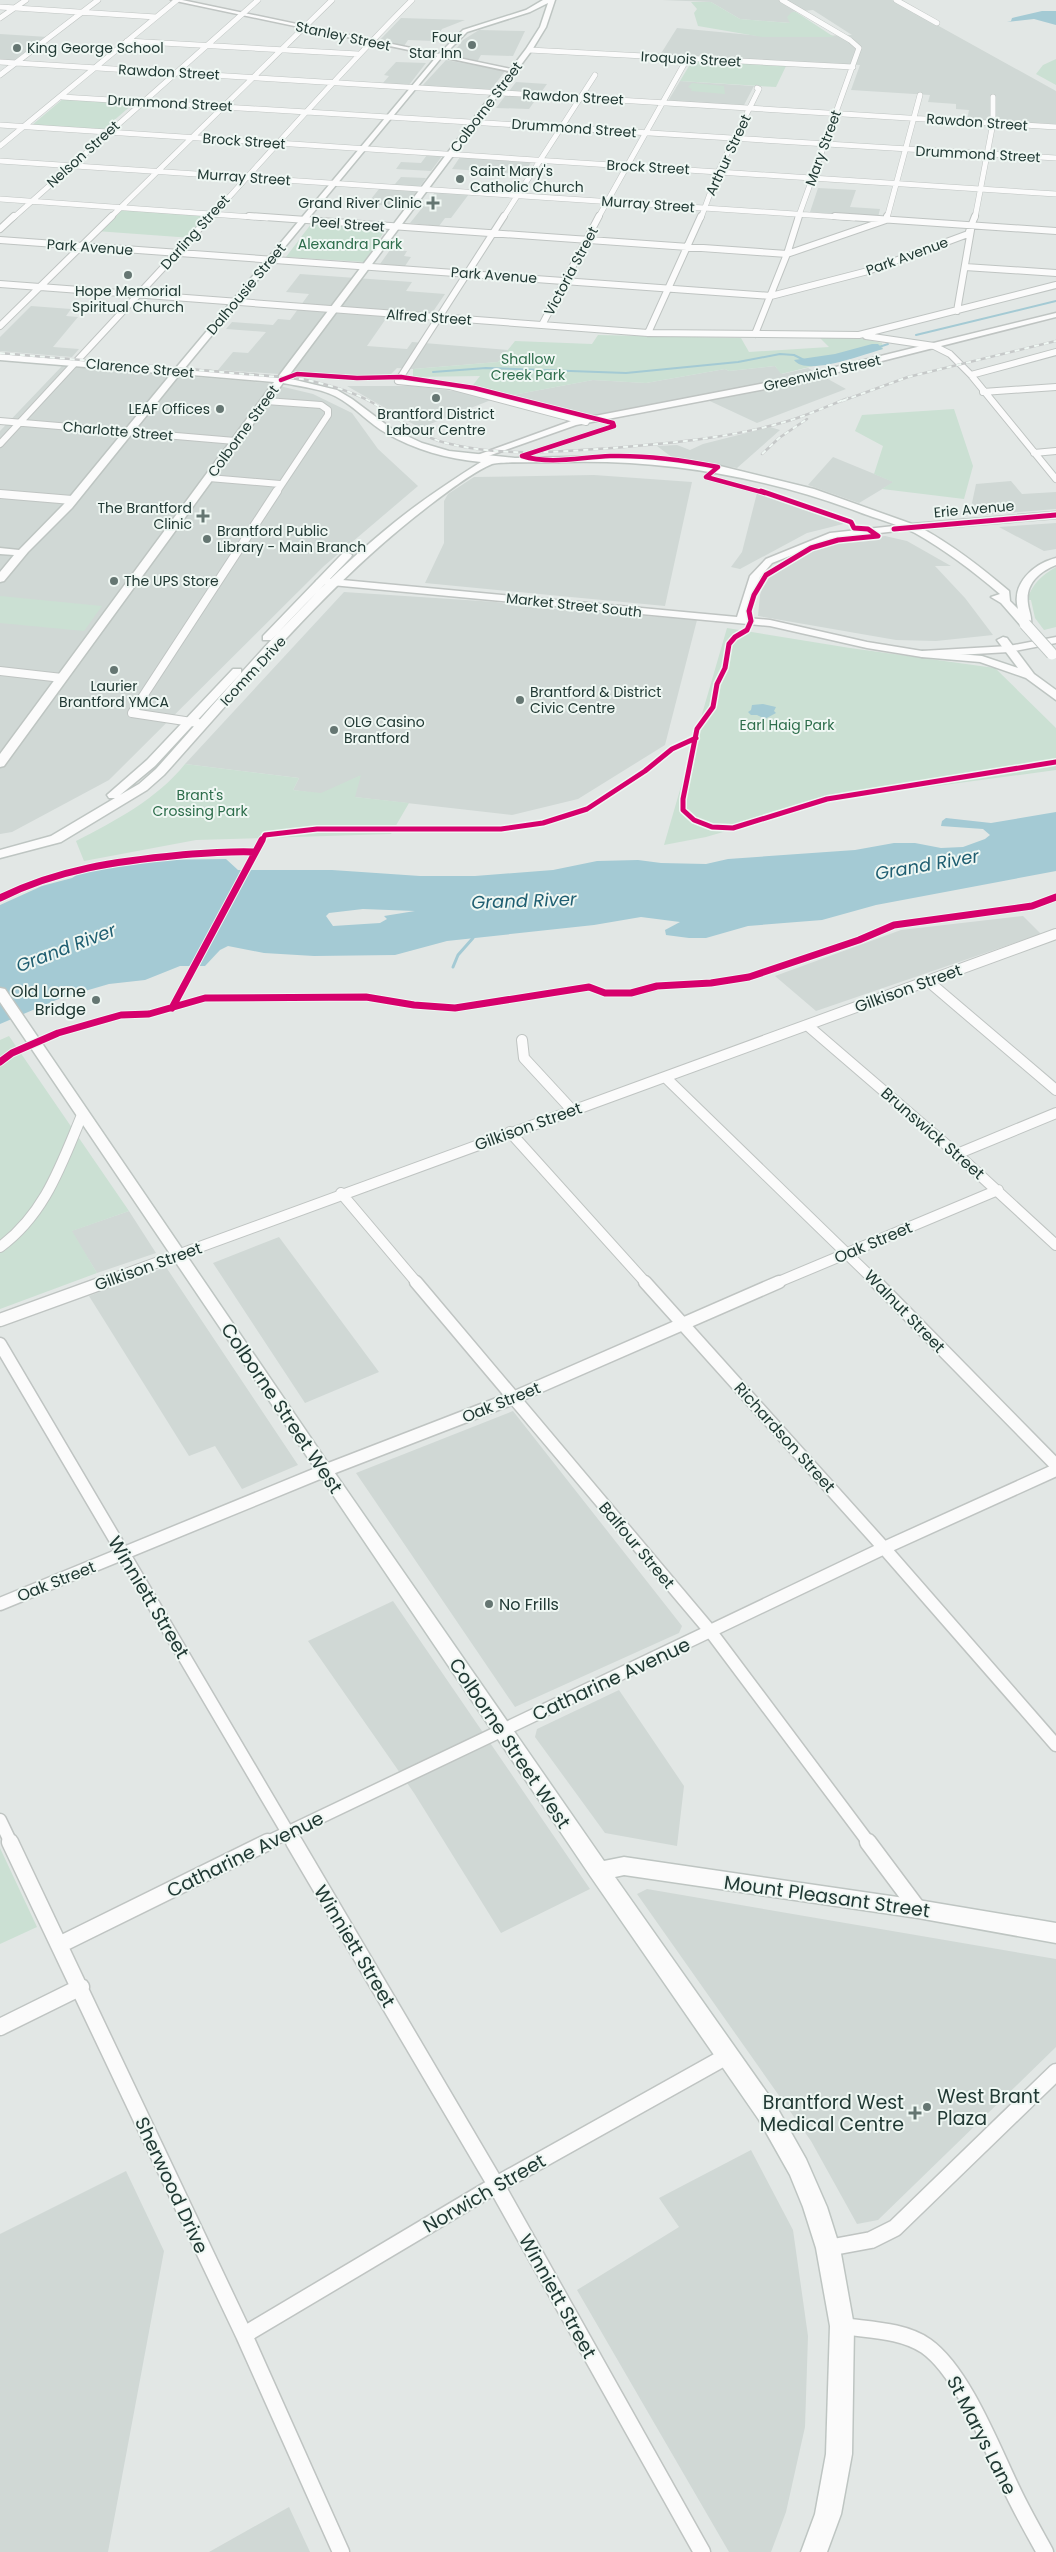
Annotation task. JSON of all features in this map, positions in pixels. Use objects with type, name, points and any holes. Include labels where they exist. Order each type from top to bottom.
[{"type":"main road","name":"Colborne Street","points":[[1,759],[235,441],[528,50],[543,27],[550,0]]},
{"type":"main road","name":"Dalhousie Street","points":[[0,579],[72,500],[234,302],[305,220],[362,149],[392,117],[439,57],[465,31],[536,8],[550,0]]},
{"type":"main road","name":"Dalhousie Street","points":[[505,18],[546,18]]},
{"type":"main road","points":[[530,18],[543,27]]},
{"type":"main road","name":"Clarence Street","points":[[0,357],[281,380],[334,392],[354,403],[372,420],[377,430],[404,447],[424,455],[478,462]]},
{"type":"main road","points":[[394,514],[478,462],[626,459],[704,466],[828,497],[910,527],[970,564],[1005,593],[1005,601]]},
{"type":"main road","points":[[478,462],[522,468],[627,465],[699,471],[754,482],[819,501],[894,529],[940,552],[960,565],[993,596],[1005,601],[1054,657]]},
{"type":"main road","name":"Icomm Drive","points":[[0,854],[56,839],[113,806],[148,782],[205,724],[335,583],[385,533],[478,462]]},
{"type":"main road","name":"Erie Avenue","points":[[894,529],[1056,515]]},
{"type":"main road","name":"Icomm Drive","points":[[0,846],[49,833],[80,817],[125,787],[190,722],[321,581],[380,525]]},
{"type":"main road","points":[[0,551],[22,553]]},
{"type":"main road","points":[[1026,624],[1027,617],[1022,601],[1024,584],[1034,573],[1056,561]]},
{"type":"main road","points":[[1006,644],[1030,676],[1056,696]]},
{"type":"main road","points":[[922,654],[982,659],[1030,676]]},
{"type":"main road","name":"Colborne Street West","points":[[0,992],[324,1471],[598,1871],[645,1935],[782,2137],[815,2207],[828,2248],[837,2289],[842,2326],[839,2454],[828,2514],[814,2552]]},
{"type":"main road","name":"Mount Pleasant Street","points":[[598,1871],[624,1866],[918,1909],[1056,1933]]},
{"type":"street","points":[[0,18],[26,0]]},
{"type":"street","points":[[0,75],[98,0]]},
{"type":"street","points":[[0,146],[62,97],[176,0]]},
{"type":"street","name":"Stanley Street","points":[[176,0],[439,57],[513,70]]},
{"type":"street","name":"Nelson Street","points":[[0,229],[173,73],[258,0]]},
{"type":"street","points":[[0,326],[332,0]]},
{"type":"street","name":"Darling Street","points":[[0,444],[308,112],[358,54],[412,0]]},
{"type":"street","name":"Mary Street","points":[[755,334],[787,254],[811,178],[836,113],[858,46],[782,0]]},
{"type":"street","points":[[896,0],[938,23]]},
{"type":"street","points":[[0,7],[156,17]]},
{"type":"street","points":[[127,41],[358,54]]},
{"type":"street","name":"Iroquois Street","points":[[528,50],[852,67]]},
{"type":"street","name":"Victoria Street","points":[[542,325],[586,240],[627,166],[648,133],[687,59]]},
{"type":"street","name":"Rawdon Street","points":[[0,62],[1056,127]]},
{"type":"street","points":[[586,422],[450,386],[398,381],[595,75]]},
{"type":"street","name":"Arthur Street","points":[[648,333],[705,208],[718,172],[759,88],[757,88]]},
{"type":"street","points":[[787,254],[886,220],[920,95]]},
{"type":"street","name":"Drummond Street","points":[[62,97],[1056,158]]},
{"type":"street","points":[[957,311],[993,122],[993,97]]},
{"type":"street","name":"Brock Street","points":[[0,125],[1056,194]]},
{"type":"street","name":"Murray Street","points":[[0,161],[799,214],[972,228],[1056,231]]},
{"type":"street","name":"Peel Street","points":[[0,199],[787,254]]},
{"type":"street","name":"Park Avenue","points":[[0,240],[771,296],[785,294],[868,271],[966,235],[972,228]]},
{"type":"street","points":[[965,267],[1056,273]]},
{"type":"street","name":"Alfred Street","points":[[0,284],[332,311],[648,333],[860,335],[934,346]]},
{"type":"street","name":"Alfred Street","points":[[860,335],[1056,285]]},
{"type":"street","name":"Greenwich Street","points":[[478,462],[554,429],[791,381],[1056,315]]},
{"type":"street","points":[[934,346],[950,354],[971,374],[983,392],[1056,479]]},
{"type":"street","points":[[971,374],[1056,352]]},
{"type":"street","points":[[983,392],[1056,387]]},
{"type":"street","points":[[205,724],[132,713],[280,484],[328,415],[328,410],[321,405],[266,401]]},
{"type":"street","name":"Charlotte Street","points":[[0,421],[235,441]]},
{"type":"street","name":"Greenwich Street","points":[[478,462],[586,422]]},
{"type":"street","points":[[1034,453],[1056,451]]},
{"type":"street","points":[[209,478],[280,484]]},
{"type":"street","points":[[0,494],[72,500]]},
{"type":"street","name":"Erie Avenue","points":[[741,620],[755,576],[769,561],[833,535],[894,529]]},
{"type":"street","name":"Market Street South","points":[[321,581],[741,620],[782,625],[876,647],[922,654],[1056,640]]},
{"type":"street","name":"Market Street South","points":[[827,635],[913,643],[1006,644],[1056,632]]},
{"type":"street","points":[[0,671],[62,678]]},
{"type":"street","name":"Gilkison Street","points":[[0,1320],[341,1193],[1056,934]]},
{"type":"street","points":[[928,981],[1056,1090]]},
{"type":"street","name":"Brunswick Street","points":[[807,1025],[998,1190],[1055,1243]]},
{"type":"street","points":[[522,1040],[524,1058],[572,1110]]},
{"type":"street","name":"Walnut Street","points":[[665,1077],[848,1253],[1056,1465]]},
{"type":"street","points":[[957,1154],[1056,1113]]},
{"type":"street","points":[[0,1247],[12,1240],[30,1222],[44,1200],[82,1115]]},
{"type":"street","name":"Richardson Street","points":[[510,1132],[683,1322],[1056,1745]]},
{"type":"street","name":"Oak Street","points":[[0,1604],[324,1471],[513,1398],[683,1322],[998,1190]]},
{"type":"street","name":"Balfour Street","points":[[341,1193],[711,1632],[918,1909]]},
{"type":"street","name":"Winniett Street","points":[[0,1344],[496,2185],[702,2552]]},
{"type":"street","name":"Catharine Avenue","points":[[60,1945],[288,1832],[884,1548],[1056,1470]]},
{"type":"street","name":"Sherwood Drive","points":[[0,1820],[81,1987],[166,2174],[244,2335],[341,2552]]},
{"type":"street","points":[[0,2027],[81,1987]]},
{"type":"street","name":"Norwich Street","points":[[244,2335],[496,2185],[727,2056]]},
{"type":"street","points":[[828,2248],[866,2243],[890,2232],[1056,2072]]},
{"type":"street","name":"St Marys Lane","points":[[842,2326],[906,2337],[926,2346],[942,2360],[959,2385],[1023,2514],[1045,2552]]},
{"type":"shaded area","points":[[662,0],[892,0],[1056,91],[1056,124],[967,120],[969,110],[956,109],[956,104],[928,102],[930,95],[851,90],[860,65],[660,55],[677,28],[772,37],[852,35],[813,10],[792,12],[791,23],[740,19],[711,2]]},
{"type":"shaded area","points":[[401,18],[465,20],[442,29],[434,41],[408,40],[404,46],[379,41]]},
{"type":"shaded area","points":[[479,30],[525,31],[513,56],[481,55],[477,62],[451,56],[463,40]]},
{"type":"shaded area","name":"King George School","points":[[0,34],[48,37],[17,61],[0,60]]},
{"type":"shaded area","points":[[446,60],[505,71],[490,91],[422,86]]},
{"type":"shaded area","points":[[396,62],[426,63],[409,85],[383,83],[389,76],[384,75]]},
{"type":"shaded area","points":[[680,81],[754,86],[744,105],[668,101]]},
{"type":"shaded area","points":[[516,82],[547,84],[529,109],[496,108]]},
{"type":"shaded area","points":[[427,155],[442,156],[431,171],[396,169],[401,162],[421,163]]},
{"type":"shaded area","points":[[460,157],[531,162],[524,174],[452,169]]},
{"type":"shaded area","points":[[401,177],[426,178],[405,207],[367,204],[383,184],[395,184]]},
{"type":"shaded area","points":[[818,188],[856,190],[850,207],[880,209],[878,217],[810,212]]},
{"type":"shaded area","points":[[435,192],[469,194],[451,218],[445,218],[439,226],[410,223]]},
{"type":"shaded area","points":[[390,250],[407,251],[404,256],[411,257],[405,266],[380,264]]},
{"type":"shaded area","points":[[300,274],[412,282],[406,291],[445,294],[432,313],[392,310],[367,346],[407,349],[412,342],[508,350],[498,362],[413,369],[397,368],[388,377],[218,370],[233,352],[248,353],[266,332],[226,329],[232,322],[273,325],[278,319],[290,320],[309,294],[286,292]]},
{"type":"shaded area","points":[[31,306],[71,309],[66,316],[78,317],[53,347],[79,349],[72,357],[0,351],[0,337]]},
{"type":"shaded area","points":[[62,366],[267,383],[313,394],[352,413],[378,449],[418,486],[324,566],[109,780],[12,832],[0,834],[0,431]]},
{"type":"shaded area","points":[[775,366],[782,374],[808,368],[846,389],[757,423],[699,396],[593,418],[513,395],[593,380],[646,383],[725,369],[729,371]]},
{"type":"shaded area","points":[[347,386],[412,386],[463,392],[491,400],[420,428]]},
{"type":"shaded area","points":[[770,427],[780,430],[737,468],[673,458],[657,446],[677,445],[690,450],[703,444]]},
{"type":"shaded area","points":[[833,457],[894,482],[859,503],[808,485]]},
{"type":"shaded area","points":[[594,475],[692,482],[665,606],[425,583],[444,543],[444,501],[448,494],[474,477]]},
{"type":"shaded area","points":[[1011,481],[1022,494],[1056,492],[1056,509],[982,515],[972,503],[976,484]]},
{"type":"shaded area","points":[[757,493],[845,520],[847,523],[807,533],[740,569],[731,567],[742,552]]},
{"type":"shaded area","points":[[1056,523],[1056,549],[1044,551],[999,527]]},
{"type":"shaded area","points":[[885,536],[907,541],[951,566],[935,566],[965,598],[993,635],[936,641],[896,640],[758,616],[760,595],[766,577],[808,551],[833,543]]},
{"type":"shaded area","points":[[344,592],[496,602],[517,606],[697,620],[665,745],[578,799],[512,815],[354,797],[360,776],[321,794],[293,790],[299,778],[185,764]]},
{"type":"shaded area","points":[[1023,916],[1041,934],[816,1011],[775,976],[901,930]]},
{"type":"shaded area","points":[[129,1211],[156,1253],[97,1273],[71,1231]]},
{"type":"shaded area","points":[[279,1237],[379,1372],[305,1403],[213,1263]]},
{"type":"shaded area","points":[[166,1267],[298,1465],[242,1489],[215,1446],[189,1456],[89,1296]]},
{"type":"shaded area","points":[[513,1411],[682,1626],[679,1633],[515,1707],[356,1473]]},
{"type":"shaded area","points":[[393,1601],[590,1889],[501,1933],[414,1793],[308,1641]]},
{"type":"shaded area","points":[[619,1690],[684,1786],[677,1846],[605,1833],[535,1737],[537,1729]]},
{"type":"shaded area","points":[[647,1889],[1056,1959],[1056,2047],[878,2220],[857,2224],[811,2141],[637,1894]]},
{"type":"shaded area","points":[[751,2150],[793,2230],[808,2336],[805,2427],[786,2512],[771,2552],[729,2552],[577,2290],[679,2227],[659,2198]]},
{"type":"shaded area","points":[[126,2171],[164,2251],[108,2552],[0,2552],[0,2234]]},
{"type":"shaded area","points":[[289,2507],[310,2552],[209,2552]]},
{"type":"green space","points":[[691,2],[711,2],[740,19],[790,23],[787,17],[792,12],[796,12],[834,37],[762,37],[698,26],[694,13],[697,9]]},
{"type":"green space","points":[[1056,59],[1056,85],[1036,74],[1043,65]]},
{"type":"green space","points":[[692,61],[786,66],[776,87],[680,81]]},
{"type":"green space","points":[[692,83],[724,86],[725,94],[691,91],[692,89],[688,87]]},
{"type":"green space","points":[[64,98],[134,103],[103,130],[31,126]]},
{"type":"green space","points":[[120,207],[212,214],[192,238],[96,231]]},
{"type":"green space","name":"Alexandra Park","points":[[311,224],[386,229],[364,262],[286,257]]},
{"type":"green space","name":"Shallow Creek Park","points":[[598,335],[741,338],[749,352],[829,347],[820,338],[855,337],[882,343],[883,349],[781,374],[775,366],[729,371],[725,369],[646,383],[593,380],[513,395],[473,385],[480,376],[413,377],[413,369],[498,362],[515,341],[592,344]]},
{"type":"green space","points":[[954,409],[973,466],[964,499],[882,489],[893,482],[874,474],[883,446],[855,431],[862,415]]},
{"type":"green space","points":[[1056,567],[1056,627],[1044,630],[1035,618],[1031,600],[1027,600],[1038,580]]},
{"type":"green space","points":[[0,596],[102,606],[84,631],[0,623]]},
{"type":"green space","name":"Earl Haig Park","points":[[727,628],[850,648],[995,668],[1056,728],[1056,770],[833,800],[706,837],[664,845]]},
{"type":"green space","name":"Brant's Crossing Park","points":[[185,764],[299,778],[293,790],[321,793],[361,775],[355,797],[409,803],[391,834],[196,840],[84,861],[76,841],[135,808],[162,788]]},
{"type":"green space","points":[[9,1036],[129,1211],[72,1231],[97,1273],[0,1309],[0,1040]]},
{"type":"green space","points":[[0,1848],[37,1927],[0,1944]]},
{"type":"water","points":[[1042,11],[1056,11],[1056,25],[1034,19],[1007,22],[1011,21],[1012,18]]},
{"type":"water","points":[[878,344],[883,349],[823,365],[801,365],[794,360],[835,354]]},
{"type":"water","points":[[763,704],[776,707],[774,711],[776,713],[765,719],[757,715],[751,715],[748,712],[751,710],[752,705]]},
{"type":"water","name":"Grand River","points":[[1056,812],[1056,871],[876,905],[822,920],[748,926],[706,938],[666,935],[665,930],[680,922],[641,917],[594,925],[447,941],[395,955],[314,956],[264,953],[228,946],[220,950],[205,966],[180,966],[145,980],[109,984],[61,998],[0,1024],[0,905],[42,886],[72,878],[83,871],[155,860],[226,859],[238,870],[332,870],[420,876],[475,876],[553,870],[597,861],[638,860],[661,863],[706,864],[728,859],[855,850],[894,843],[915,843],[941,848],[963,847],[985,839],[990,835],[983,829],[941,826],[942,821],[946,818],[991,823]],"holes":[[[363,909],[415,911],[384,916],[387,919],[380,923],[333,926],[326,916],[329,913]]]},
{"type":"waterway","points":[[916,335],[1056,301]]},
{"type":"waterway","points":[[876,348],[888,344]]},
{"type":"waterway","points":[[433,372],[486,368],[626,373],[738,362],[780,354],[794,355],[806,361]]},
{"type":"waterway","points":[[453,967],[458,955],[473,938]]},
{"type":"railway","points":[[842,401],[908,377],[1056,341]]},
{"type":"railway","points":[[0,353],[302,379],[339,388],[365,399],[417,431],[436,440],[467,447],[508,452],[550,452],[612,448],[723,436],[788,421],[848,398]]},
{"type":"railway","points":[[762,454],[779,438],[807,419]]},
{"type":"cycle path","points":[[281,380],[297,374],[357,378],[401,377],[474,388],[586,418],[598,418],[613,423],[614,426],[522,456],[541,460],[601,456],[638,457],[678,460],[718,467],[706,477],[815,509],[851,522],[854,528],[868,529],[878,536],[838,540],[811,548],[766,575],[754,595],[749,611],[751,621],[747,630],[735,637],[729,644],[725,668],[717,684],[713,707],[697,729],[683,799],[683,810],[694,820],[712,827],[733,828],[827,799],[1056,762]]},
{"type":"cycle path","points":[[894,529],[1056,515]]},
{"type":"cycle path","points":[[172,1008],[265,835],[317,829],[501,829],[543,823],[587,809],[645,771],[672,749],[696,738]]},
{"type":"cycle path","points":[[0,898],[44,878],[90,866],[161,857],[237,851],[254,852]]},
{"type":"cycle path","points":[[0,1062],[12,1053],[58,1033],[121,1015],[149,1014],[205,998],[366,997],[414,1005],[455,1008],[589,987],[605,993],[631,993],[657,986],[711,983],[749,977],[859,940],[894,925],[1032,906],[1056,897]]},
{"type":"place","name":"Four Star Inn","points":[[472,45]]},
{"type":"place","name":"King George School","points":[[17,48]]},
{"type":"place","name":"Saint Mary's Catholic Church","points":[[460,179]]},
{"type":"place","name":"Grand River Clinic","points":[[433,203]]},
{"type":"place","name":"Hope Memorial Spiritual Church","points":[[128,275]]},
{"type":"place","name":"Brantford District Labour Centre","points":[[436,398]]},
{"type":"place","name":"LEAF Offices","points":[[220,409]]},
{"type":"place","name":"The Brantford Clinic","points":[[203,516]]},
{"type":"place","name":"Brantford Public Library - Main Branch","points":[[207,539]]},
{"type":"place","name":"The UPS Store","points":[[114,581]]},
{"type":"place","name":"Laurier Brantford YMCA","points":[[114,670]]},
{"type":"place","name":"Brantford & District Civic Centre","points":[[520,700]]},
{"type":"place","name":"OLG Casino Brantford","points":[[334,730]]},
{"type":"place","name":"Old Lorne Bridge","points":[[96,1000]]},
{"type":"place","name":"No Frills","points":[[489,1604]]},
{"type":"place","name":"West Brant Plaza","points":[[927,2107]]},
{"type":"place","name":"Brantford West Medical Centre","points":[[915,2113]]}]
